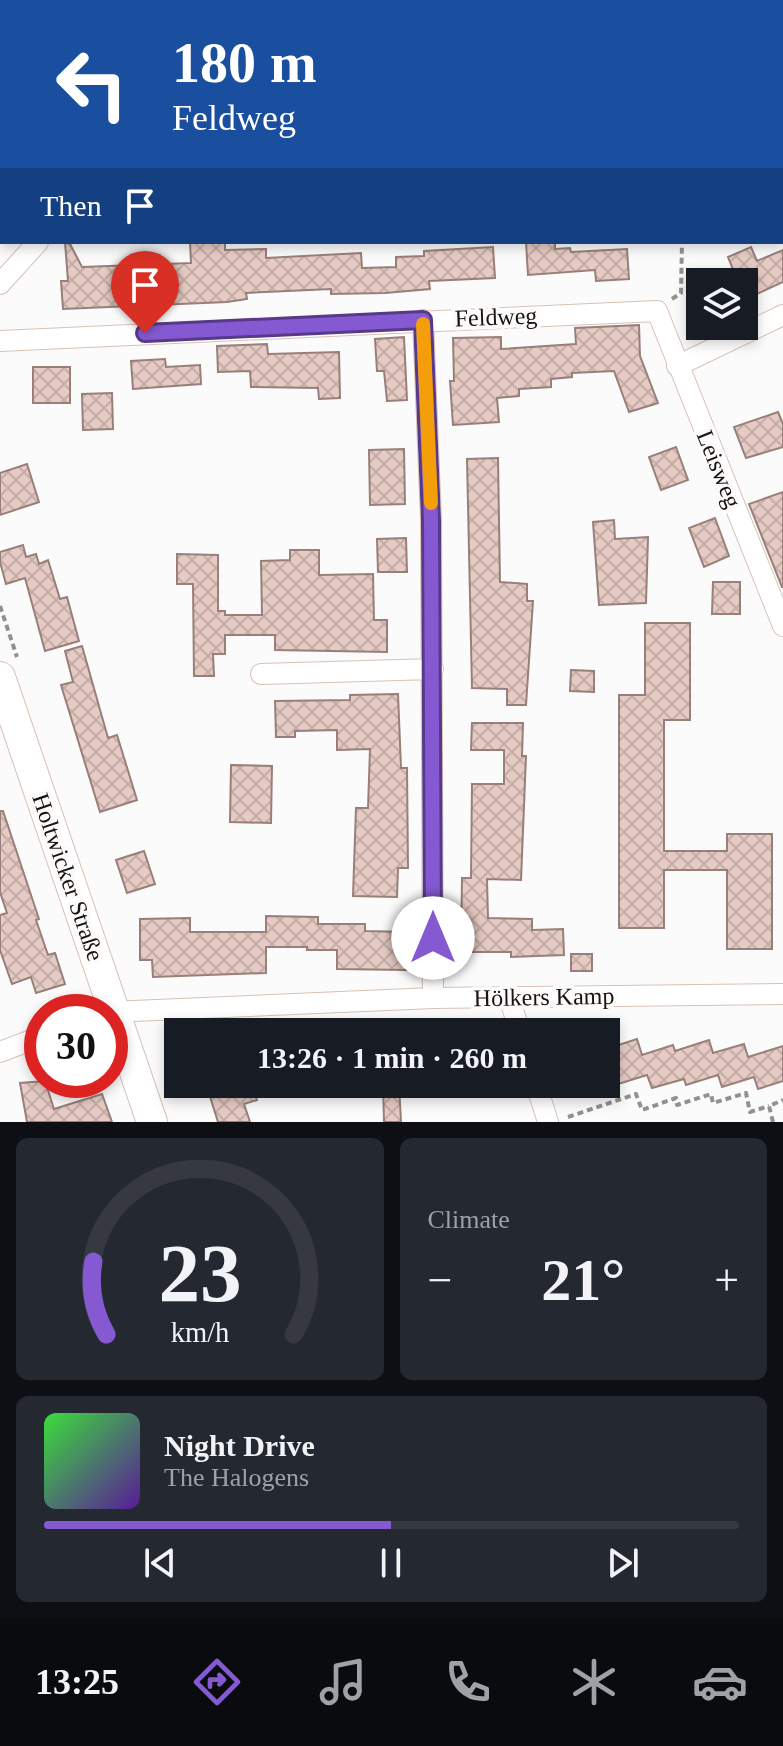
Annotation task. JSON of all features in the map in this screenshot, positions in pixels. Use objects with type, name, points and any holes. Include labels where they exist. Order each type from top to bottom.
[{"type":"main road","name":"Holtwicker Straße","points":[[0,677],[105,994]]},
{"type":"main road","name":"Holtwicker Straße","points":[[128,1058],[152,1122]]},
{"type":"street","points":[[0,284],[36,244]]},
{"type":"street","name":"Feldweg","points":[[0,341],[657,311]]},
{"type":"street","name":"Leisweg","points":[[657,311],[783,626]]},
{"type":"street","points":[[677,366],[783,315]]},
{"type":"street","points":[[423,320],[431,520],[433,998]]},
{"type":"street","points":[[261,674],[433,669]]},
{"type":"street","name":"Hölkers Kamp","points":[[128,1011],[433,998],[783,994]]},
{"type":"street","points":[[509,997],[516,1018]]},
{"type":"street","points":[[0,1052],[24,1043]]},
{"type":"street","points":[[542,1098],[551,1122]]},
{"type":"path","points":[[657,311],[681,293],[682,244]]},
{"type":"path","points":[[551,1122],[636,1094],[642,1110],[676,1098],[677,1105],[711,1094],[713,1103],[746,1093],[750,1112],[783,1100]]},
{"type":"path","points":[[769,1106],[773,1122]]},
{"type":"building","points":[[65,244],[70,244],[82,267],[191,263],[190,244],[225,244],[225,250],[266,249],[266,258],[361,253],[362,268],[396,267],[396,257],[424,256],[424,251],[493,247],[495,278],[429,281],[430,289],[385,293],[331,294],[331,289],[246,293],[247,299],[227,302],[63,309],[61,281],[68,281]]},
{"type":"building","points":[[526,244],[555,244],[555,249],[570,248],[571,252],[627,249],[629,279],[596,281],[595,270],[528,275]]},
{"type":"building","points":[[751,247],[757,261],[783,250],[783,282],[758,294],[758,268],[732,268],[728,257]]},
{"type":"building","points":[[639,325],[640,356],[658,403],[629,412],[614,371],[572,373],[572,377],[551,379],[551,387],[519,389],[519,396],[497,398],[499,422],[453,425],[450,381],[454,381],[453,338],[501,337],[501,349],[576,344],[575,328]]},
{"type":"building","points":[[404,337],[407,400],[387,401],[384,371],[377,371],[375,339]]},
{"type":"building","points":[[267,344],[268,354],[339,352],[340,398],[319,399],[318,388],[251,387],[250,371],[218,372],[217,346]]},
{"type":"building","points":[[165,359],[166,367],[200,365],[201,384],[133,389],[131,361]]},
{"type":"building","points":[[33,367],[70,367],[70,403],[33,403]]},
{"type":"building","points":[[112,393],[113,429],[83,430],[82,394]]},
{"type":"building","points":[[778,412],[783,424],[783,447],[746,458],[734,427]]},
{"type":"building","points":[[676,447],[688,480],[661,490],[649,457]]},
{"type":"building","points":[[404,449],[405,504],[370,505],[369,450]]},
{"type":"building","points":[[498,458],[500,582],[527,584],[527,601],[533,601],[526,705],[507,705],[507,689],[472,688],[467,459]]},
{"type":"building","points":[[27,464],[39,502],[0,515],[0,473]]},
{"type":"building","points":[[783,492],[783,587],[782,587],[749,504]]},
{"type":"building","points":[[715,518],[729,556],[704,567],[689,528]]},
{"type":"building","points":[[614,520],[615,539],[648,537],[646,603],[599,605],[593,522]]},
{"type":"building","points":[[406,538],[407,572],[378,572],[377,539]]},
{"type":"building","points":[[23,545],[26,557],[36,554],[39,564],[48,560],[60,599],[67,597],[79,641],[45,651],[25,578],[6,584],[0,562],[0,552]]},
{"type":"building","points":[[290,550],[319,550],[319,575],[373,574],[374,620],[387,620],[387,652],[275,650],[275,635],[225,635],[225,654],[213,654],[214,676],[194,676],[193,584],[177,584],[177,554],[218,555],[218,611],[225,611],[225,615],[262,615],[261,561],[290,560]]},
{"type":"building","points":[[713,582],[740,582],[740,614],[712,614]]},
{"type":"building","points":[[645,623],[690,623],[690,720],[664,720],[664,851],[727,851],[727,834],[772,834],[772,949],[727,949],[727,870],[664,870],[664,928],[619,928],[619,695],[645,695]]},
{"type":"building","points":[[82,646],[108,738],[117,735],[137,800],[100,812],[61,685],[73,682],[65,651]]},
{"type":"building","points":[[571,670],[594,671],[594,692],[570,691]]},
{"type":"building","points":[[398,694],[401,768],[407,768],[408,868],[398,868],[397,897],[353,896],[356,808],[368,808],[370,749],[337,750],[337,730],[295,731],[295,737],[276,737],[275,701],[350,700],[350,695]]},
{"type":"building","points":[[472,723],[523,723],[522,756],[526,756],[521,880],[487,879],[488,918],[532,919],[532,930],[563,929],[564,955],[511,957],[511,952],[461,952],[462,878],[471,878],[472,784],[504,784],[504,750],[471,750]]},
{"type":"building","points":[[231,765],[272,766],[271,823],[230,822]]},
{"type":"building","points":[[0,811],[3,811],[39,919],[36,920],[48,955],[55,953],[65,984],[36,993],[31,977],[12,984],[0,950],[0,915],[7,913],[0,892]]},
{"type":"building","points":[[144,851],[155,884],[127,893],[116,860]]},
{"type":"building","points":[[266,916],[318,917],[318,924],[365,924],[365,931],[407,932],[406,970],[337,969],[337,950],[307,950],[307,947],[266,947],[266,973],[153,977],[152,960],[140,960],[140,919],[190,918],[190,932],[266,932]]},
{"type":"building","points":[[571,954],[592,954],[592,971],[571,971]]},
{"type":"building","points":[[637,1039],[642,1055],[673,1045],[675,1051],[709,1040],[713,1053],[744,1044],[748,1057],[783,1046],[783,1081],[758,1089],[754,1077],[722,1087],[718,1075],[686,1085],[684,1079],[652,1088],[647,1075],[620,1083],[620,1044]]},
{"type":"building","points":[[20,1083],[24,1083],[24,1098],[50,1098],[54,1109],[89,1098],[103,1098],[112,1122],[27,1122]]},
{"type":"building","points":[[210,1098],[256,1098],[244,1104],[250,1122],[218,1122]]},
{"type":"building","points":[[383,1098],[400,1098],[401,1122],[384,1122]]},
{"type":"slow traffic","points":[[423,324],[431,503]]},
{"type":"route","points":[[145,333],[423,320],[431,520],[433,938]]}]
